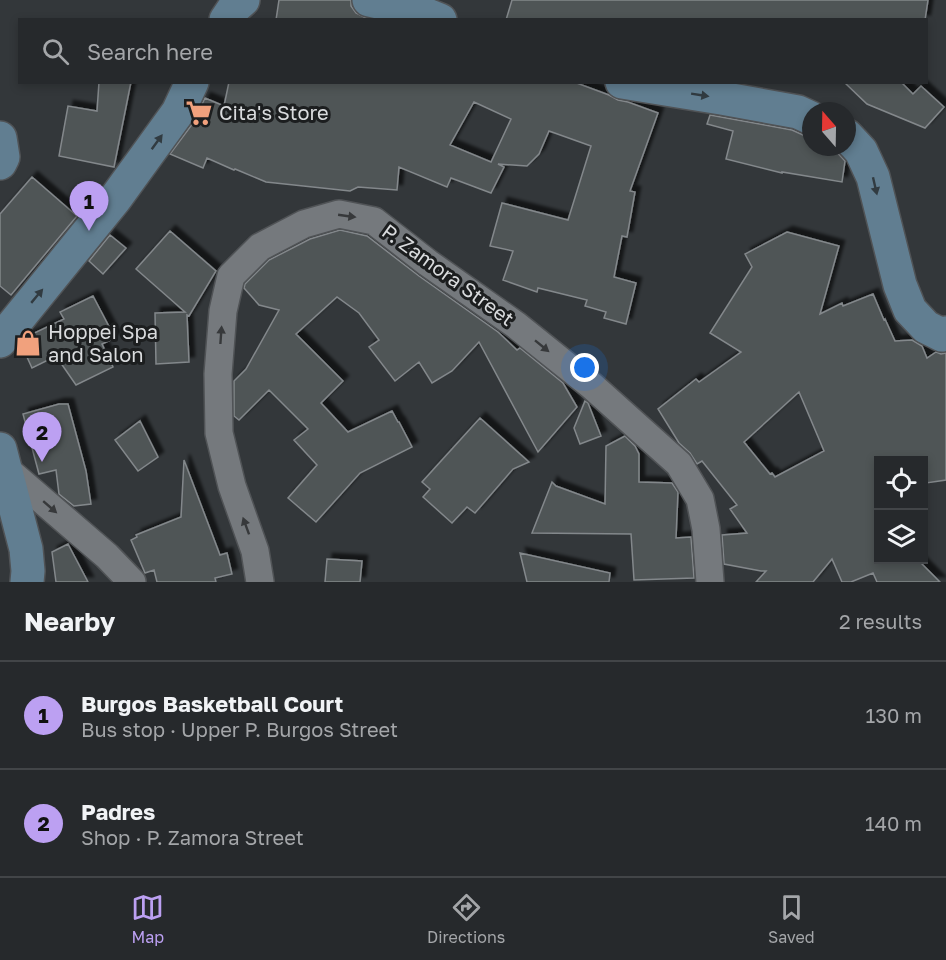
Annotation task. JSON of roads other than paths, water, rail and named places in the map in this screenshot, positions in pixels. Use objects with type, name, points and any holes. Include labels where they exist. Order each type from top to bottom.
[{"type":"street","points":[[227,18],[243,0]]},
{"type":"street","points":[[369,0],[417,11],[435,18]]},
{"type":"street","points":[[0,341],[115,199],[178,112],[191,84]]},
{"type":"street","points":[[634,84],[802,114]]},
{"type":"street","points":[[0,138],[3,157],[0,163]]},
{"type":"street","points":[[856,146],[861,151],[873,177],[900,285],[910,310],[926,327],[942,335],[946,333]]},
{"type":"street","name":"P. Zamora Street","points":[[260,582],[255,551],[232,486],[219,433],[218,374],[223,311],[231,276],[260,247],[304,224],[339,214],[374,221],[428,263],[516,325],[592,386],[679,464],[700,499],[706,529],[710,582]]},
{"type":"street","points":[[3,459],[26,549],[27,582]]},
{"type":"street","points":[[3,459],[132,582]]},
{"type":"place","name":"Cita's Store","points":[[199,113]]},
{"type":"place","name":"Burgos Basketball Court","points":[[89,231]]},
{"type":"place","name":"Hoppei Spa and Salon","points":[[28,343]]},
{"type":"place","name":"Padres","points":[[42,462]]}]
